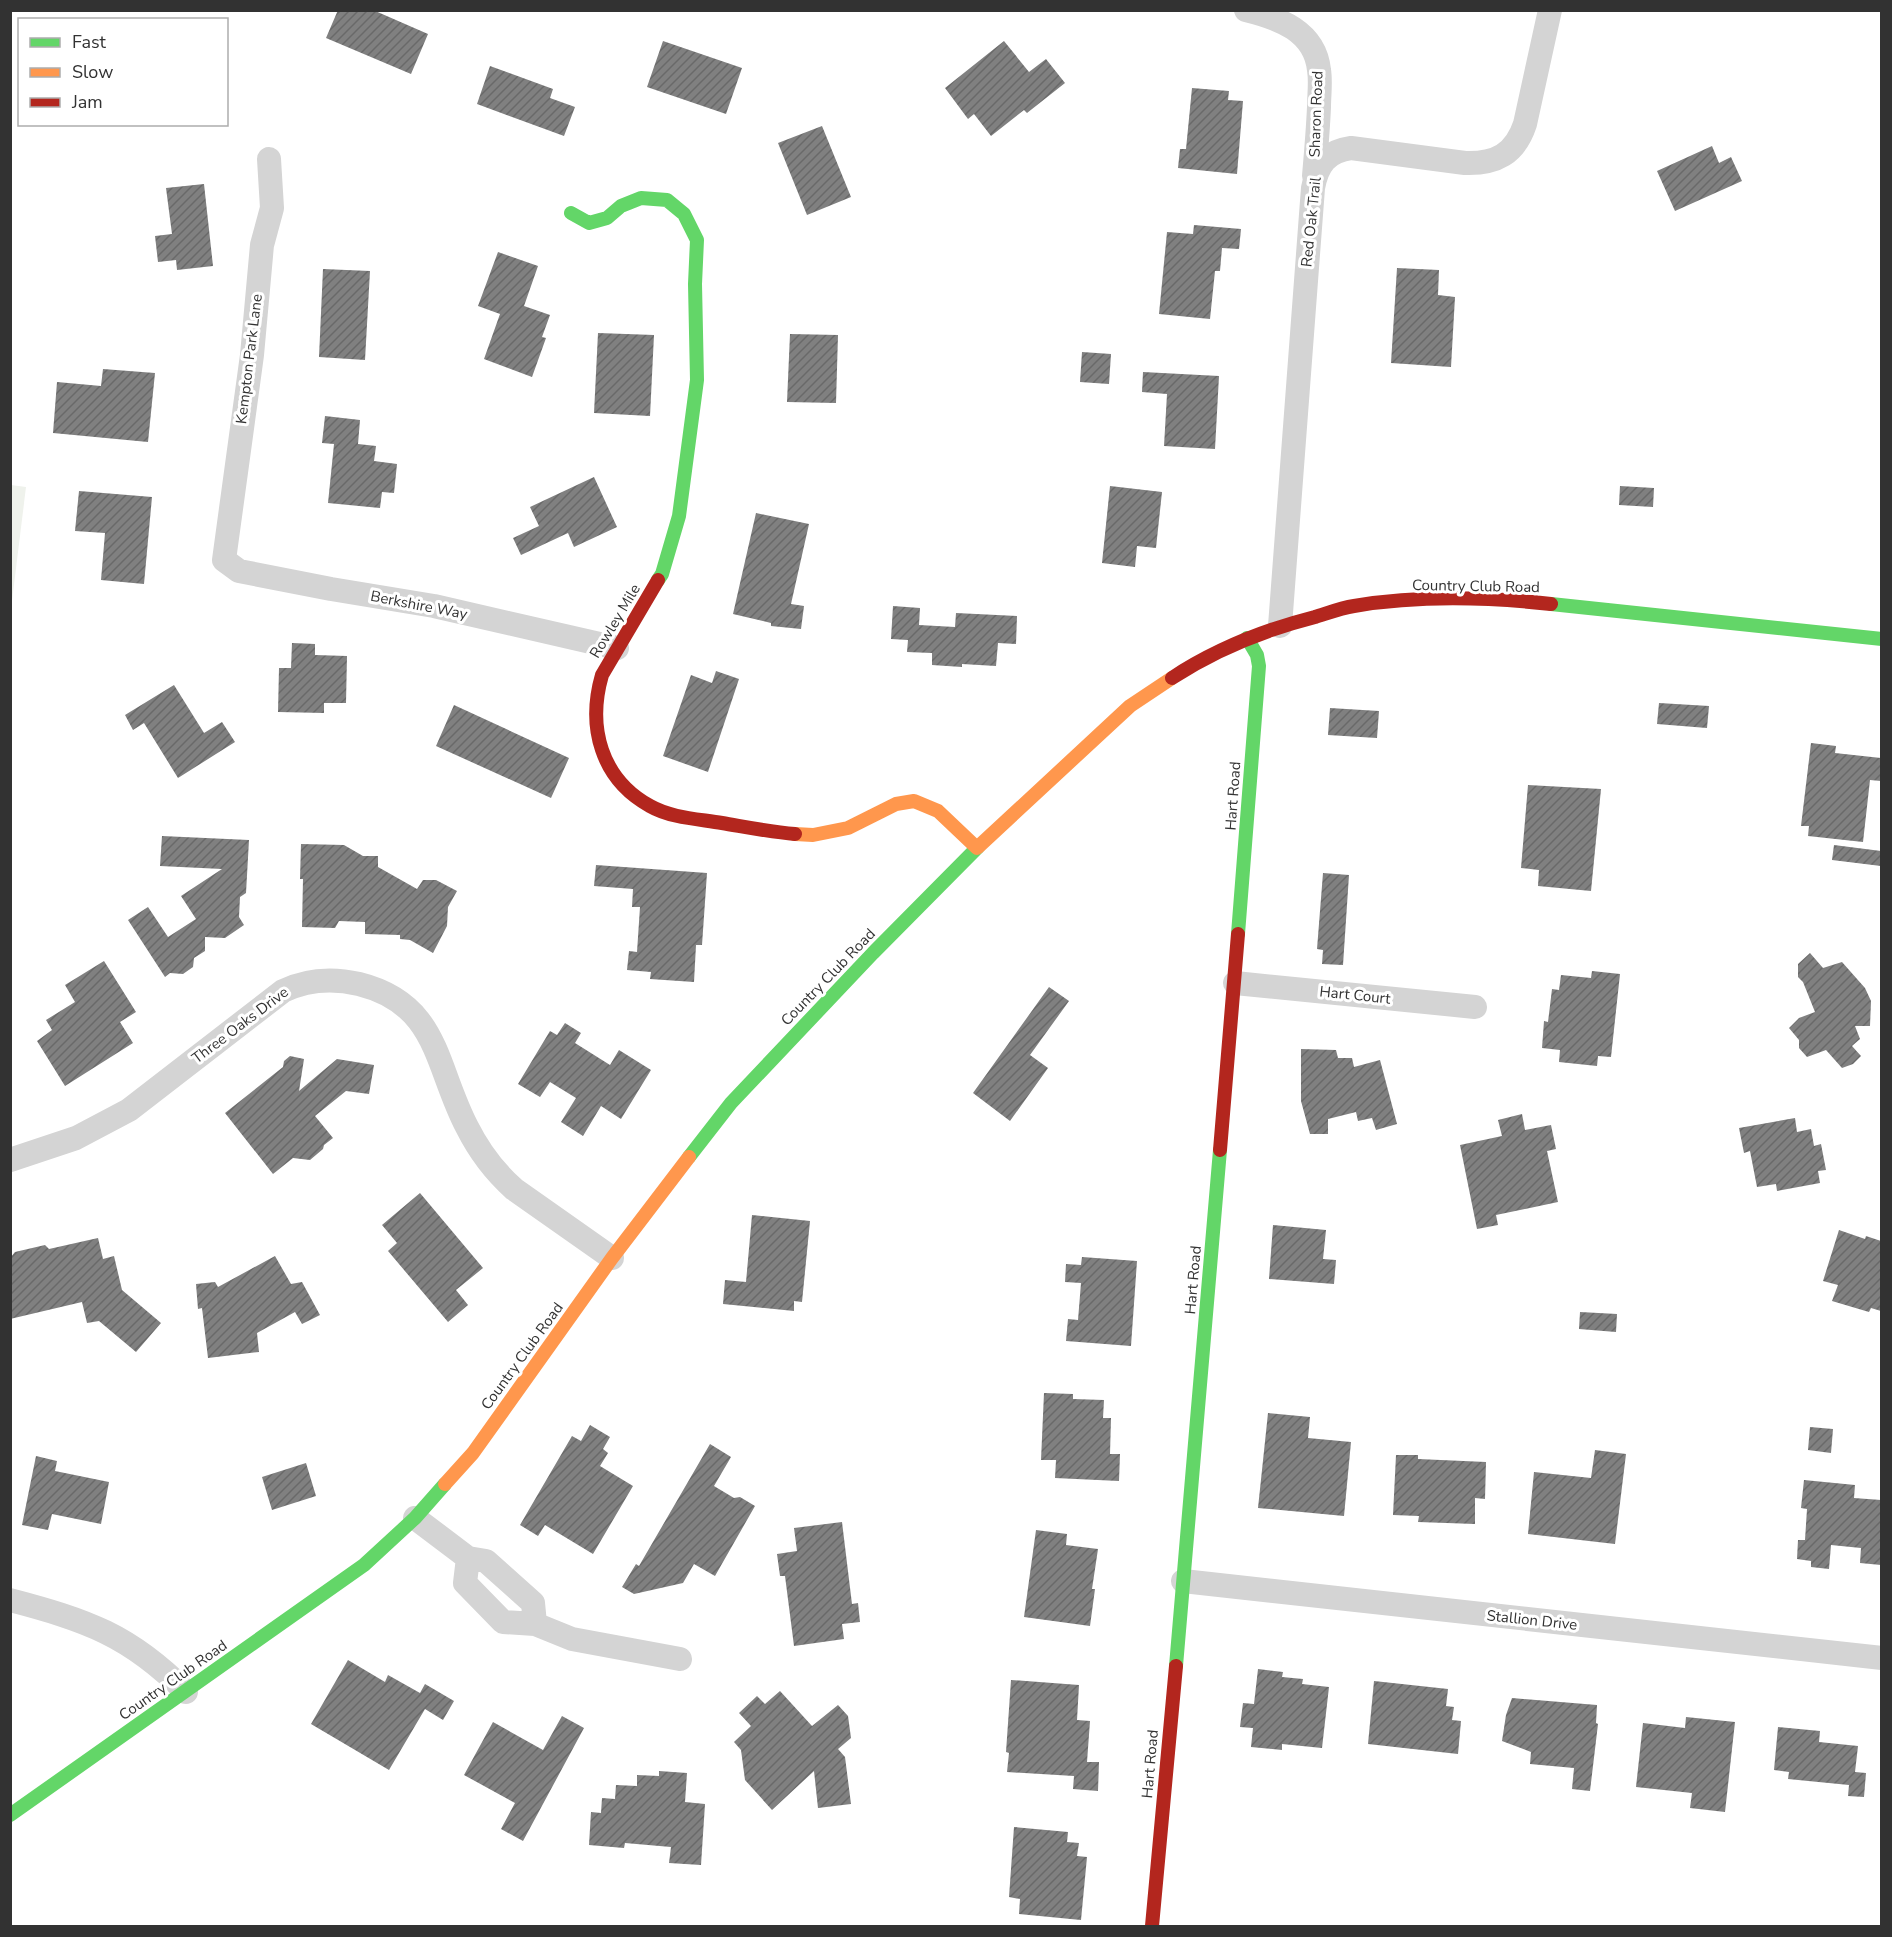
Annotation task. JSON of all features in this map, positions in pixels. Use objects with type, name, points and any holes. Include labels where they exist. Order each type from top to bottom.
[{"type":"street","name":"Sharon Road","points":[[1246,10],[1271,17],[1293,27],[1310,43],[1317,60],[1319,94],[1312,188]]},
{"type":"street","name":"Red Oak Trail","points":[[1280,626],[1312,188],[1317,168],[1335,151],[1342,149],[1359,148],[1465,163],[1484,162],[1504,154],[1520,138],[1525,124],[1550,10]]},
{"type":"street","name":"Kempton Park Lane","points":[[224,560],[252,355],[262,245],[272,208],[269,159]]},
{"type":"street","name":"Rowley Mile","points":[[571,213],[589,223],[607,218],[621,206],[641,198],[667,200],[684,214],[697,240],[695,284],[697,380],[679,516],[662,574],[602,675],[597,692],[595,719],[600,746],[611,770],[629,791],[651,807],[674,815],[786,833],[813,835],[848,828],[896,804],[914,801],[938,811],[978,848]]},
{"type":"street","name":"Berkshire Way","points":[[224,560],[239,571],[331,590],[434,606],[617,648]]},
{"type":"street","name":"Country Club Road","points":[[10,1815],[364,1565],[415,1518],[473,1453],[612,1258],[731,1103],[873,953],[978,848],[1130,706],[1192,665],[1247,638],[1280,626],[1353,606],[1420,599],[1514,600],[1881,639]]},
{"type":"street","name":"Hart Road","points":[[1152,1926],[1235,983],[1259,666],[1257,655],[1247,638]]},
{"type":"street","name":"Three Oaks Drive","points":[[10,1160],[76,1138],[129,1110],[259,1007],[283,991],[307,982],[345,981],[384,992],[403,1004],[421,1021],[435,1046],[467,1127],[501,1177],[514,1190],[612,1258]]},
{"type":"street","name":"Hart Court","points":[[1235,983],[1476,1007]]},
{"type":"street","points":[[415,1518],[468,1558],[486,1561],[533,1603],[536,1624]]},
{"type":"street","points":[[468,1558],[465,1583],[503,1622],[536,1624],[572,1639],[680,1659]]},
{"type":"street","name":"Stallion Drive","points":[[1183,1581],[1881,1658]]},
{"type":"street","points":[[10,1600],[64,1615],[115,1635],[156,1663],[186,1692]]},
{"type":"shaded area","points":[[10,485],[26,487],[11,609]]},
{"type":"building","points":[[338,10],[373,10],[428,34],[411,74],[326,38]]},
{"type":"building","points":[[663,41],[742,68],[726,114],[647,87]]},
{"type":"building","points":[[1004,41],[1029,72],[1046,59],[1065,83],[1027,113],[1024,110],[991,136],[974,114],[968,119],[945,88]]},
{"type":"building","points":[[490,66],[553,89],[550,98],[575,107],[564,136],[477,104]]},
{"type":"building","points":[[1192,88],[1229,91],[1228,100],[1243,101],[1237,174],[1178,168],[1180,149],[1186,149]]},
{"type":"building","points":[[822,126],[851,197],[807,215],[778,143]]},
{"type":"building","points":[[1712,146],[1719,163],[1731,157],[1742,181],[1675,211],[1657,171]]},
{"type":"building","points":[[204,184],[213,266],[177,270],[176,260],[158,262],[155,236],[172,234],[166,188]]},
{"type":"building","points":[[1194,225],[1241,229],[1239,249],[1222,248],[1220,271],[1215,271],[1210,319],[1159,314],[1167,232],[1193,234]]},
{"type":"building","points":[[498,252],[538,266],[524,306],[550,315],[542,337],[546,338],[532,377],[484,359],[500,314],[478,306]]},
{"type":"building","points":[[1397,268],[1439,270],[1438,295],[1455,297],[1451,367],[1391,363]]},
{"type":"building","points":[[323,269],[370,271],[365,360],[319,357]]},
{"type":"building","points":[[598,333],[654,335],[650,416],[594,413]]},
{"type":"building","points":[[790,334],[838,335],[836,403],[787,402]]},
{"type":"building","points":[[1082,352],[1111,354],[1109,384],[1080,382]]},
{"type":"building","points":[[103,369],[155,373],[148,442],[53,433],[57,382],[101,386]]},
{"type":"building","points":[[1143,372],[1219,376],[1215,449],[1164,446],[1167,394],[1142,392]]},
{"type":"building","points":[[325,416],[360,420],[358,444],[376,446],[374,461],[397,464],[394,493],[382,492],[380,508],[328,503],[334,444],[322,443]]},
{"type":"building","points":[[594,477],[617,527],[574,547],[568,533],[521,555],[513,538],[539,526],[530,507]]},
{"type":"building","points":[[1110,486],[1162,492],[1156,548],[1137,546],[1135,567],[1102,563]]},
{"type":"building","points":[[1620,486],[1654,488],[1653,507],[1619,505]]},
{"type":"building","points":[[79,491],[152,497],[144,584],[101,580],[105,533],[75,531]]},
{"type":"building","points":[[756,513],[809,524],[791,604],[804,606],[801,629],[771,626],[771,623],[733,614]]},
{"type":"building","points":[[893,606],[920,608],[919,625],[955,627],[956,613],[1017,616],[1016,644],[998,643],[996,666],[932,665],[932,653],[907,652],[908,640],[891,639]]},
{"type":"building","points":[[292,643],[315,644],[315,655],[347,656],[346,703],[324,703],[324,713],[278,712],[279,668],[291,668]]},
{"type":"building","points":[[716,671],[739,679],[708,772],[663,756],[691,675],[712,683]]},
{"type":"building","points":[[174,685],[204,733],[222,722],[235,742],[178,778],[144,723],[133,730],[125,715]]},
{"type":"building","points":[[1659,703],[1709,706],[1707,728],[1657,724]]},
{"type":"building","points":[[454,705],[569,758],[551,798],[436,746]]},
{"type":"building","points":[[1330,708],[1379,711],[1377,738],[1328,735]]},
{"type":"building","points":[[1811,743],[1836,746],[1835,753],[1881,758],[1881,781],[1870,780],[1863,842],[1808,836],[1809,826],[1801,826]]},
{"type":"building","points":[[1528,785],[1601,789],[1591,891],[1538,886],[1539,870],[1521,868]]},
{"type":"building","points":[[162,836],[249,840],[246,893],[240,897],[239,917],[244,925],[225,938],[205,937],[205,951],[194,958],[193,967],[183,974],[170,973],[165,977],[128,920],[148,907],[168,937],[196,919],[181,896],[222,869],[160,866]]},
{"type":"building","points":[[301,844],[344,845],[363,856],[378,856],[378,867],[417,889],[423,880],[436,880],[457,891],[448,907],[447,926],[433,953],[410,940],[400,939],[400,935],[365,934],[365,922],[339,921],[335,928],[302,927]]},
{"type":"building","points":[[1834,845],[1881,851],[1881,866],[1832,860]]},
{"type":"building","points":[[596,865],[707,873],[702,945],[696,945],[694,982],[650,979],[651,972],[627,970],[629,951],[637,952],[640,907],[632,907],[633,889],[594,886]]},
{"type":"building","points":[[1323,873],[1349,875],[1343,965],[1322,964],[1323,950],[1317,949]]},
{"type":"building","points":[[1810,953],[1823,968],[1842,962],[1865,988],[1871,1001],[1870,1026],[1855,1026],[1860,1039],[1852,1046],[1861,1056],[1853,1064],[1842,1068],[1826,1050],[1807,1057],[1799,1048],[1799,1040],[1789,1028],[1799,1018],[1815,1012],[1803,982],[1798,977],[1798,964]]},
{"type":"building","points":[[104,961],[136,1012],[120,1022],[133,1043],[65,1086],[37,1041],[52,1030],[46,1020],[75,1002],[65,985]]},
{"type":"building","points":[[1592,971],[1620,974],[1611,1057],[1598,1056],[1597,1066],[1559,1062],[1560,1050],[1542,1048],[1544,1021],[1548,1022],[1552,989],[1559,990],[1561,975],[1591,978]]},
{"type":"building","points":[[1049,987],[1069,1001],[1030,1055],[1048,1068],[1010,1121],[973,1093]]},
{"type":"building","points":[[565,1023],[581,1033],[575,1043],[610,1065],[619,1050],[651,1070],[621,1119],[601,1106],[583,1136],[561,1122],[576,1098],[550,1082],[540,1097],[518,1084],[550,1031],[557,1035]]},
{"type":"building","points":[[1301,1049],[1336,1050],[1338,1058],[1352,1058],[1354,1067],[1380,1060],[1397,1124],[1376,1130],[1372,1118],[1358,1121],[1356,1112],[1328,1119],[1328,1134],[1310,1134],[1301,1101]]},
{"type":"building","points":[[290,1056],[304,1059],[299,1091],[337,1059],[374,1065],[369,1094],[346,1091],[315,1116],[333,1138],[324,1145],[323,1149],[310,1160],[293,1158],[273,1174],[225,1113],[283,1067],[284,1061]]},
{"type":"building","points":[[1522,1114],[1525,1130],[1551,1125],[1556,1149],[1547,1151],[1558,1202],[1496,1215],[1498,1225],[1477,1229],[1460,1145],[1502,1136],[1498,1120]]},
{"type":"building","points":[[1795,1118],[1797,1132],[1811,1129],[1814,1146],[1821,1144],[1826,1170],[1818,1171],[1820,1183],[1777,1191],[1776,1184],[1757,1187],[1750,1151],[1744,1153],[1739,1128]]},
{"type":"building","points":[[420,1193],[483,1268],[456,1290],[468,1305],[448,1322],[388,1251],[397,1243],[382,1225]]},
{"type":"building","points":[[752,1215],[810,1221],[802,1302],[794,1301],[794,1311],[723,1304],[725,1280],[746,1282]]},
{"type":"building","points":[[1273,1225],[1326,1230],[1323,1259],[1336,1260],[1334,1284],[1269,1279]]},
{"type":"building","points":[[1839,1230],[1865,1239],[1866,1236],[1881,1241],[1881,1311],[1871,1308],[1869,1312],[1832,1301],[1838,1285],[1823,1281]]},
{"type":"building","points":[[98,1238],[103,1259],[114,1256],[122,1290],[161,1323],[136,1352],[99,1321],[87,1323],[82,1302],[10,1319],[10,1258],[15,1252],[45,1245],[49,1249]]},
{"type":"building","points":[[275,1256],[291,1284],[302,1282],[320,1315],[302,1324],[295,1312],[257,1333],[259,1352],[208,1358],[202,1308],[198,1309],[196,1284],[215,1282],[218,1287]]},
{"type":"building","points":[[1082,1257],[1137,1261],[1131,1346],[1066,1341],[1068,1319],[1078,1320],[1081,1283],[1065,1282],[1066,1264],[1081,1265]]},
{"type":"building","points":[[1580,1312],[1617,1314],[1616,1332],[1579,1329]]},
{"type":"building","points":[[1044,1393],[1073,1394],[1073,1399],[1104,1400],[1103,1418],[1111,1418],[1110,1454],[1120,1454],[1119,1481],[1055,1478],[1056,1460],[1041,1460]]},
{"type":"building","points":[[1268,1413],[1310,1417],[1308,1438],[1351,1442],[1344,1516],[1258,1508]]},
{"type":"building","points":[[590,1425],[610,1437],[603,1449],[608,1453],[600,1466],[633,1486],[593,1554],[545,1525],[538,1536],[520,1525],[572,1436],[581,1441]]},
{"type":"building","points":[[1810,1427],[1833,1429],[1831,1453],[1808,1450]]},
{"type":"building","points":[[710,1444],[731,1457],[714,1486],[734,1498],[740,1497],[755,1506],[715,1576],[694,1564],[683,1583],[634,1594],[622,1587],[636,1564],[639,1566]]},
{"type":"building","points":[[1595,1450],[1626,1454],[1615,1544],[1528,1534],[1534,1472],[1591,1478]]},
{"type":"building","points":[[1396,1455],[1418,1455],[1418,1459],[1486,1462],[1485,1499],[1475,1498],[1475,1524],[1418,1522],[1419,1516],[1393,1515]]},
{"type":"building","points":[[36,1456],[57,1461],[55,1471],[109,1482],[101,1524],[52,1514],[48,1530],[22,1525]]},
{"type":"building","points":[[306,1463],[316,1496],[272,1510],[262,1477]]},
{"type":"building","points":[[1804,1480],[1855,1485],[1854,1498],[1881,1500],[1881,1565],[1860,1563],[1861,1548],[1831,1545],[1829,1569],[1811,1567],[1811,1561],[1797,1559],[1798,1540],[1805,1540],[1807,1509],[1801,1508]]},
{"type":"building","points":[[842,1522],[852,1604],[858,1603],[860,1622],[842,1624],[844,1639],[794,1646],[785,1576],[780,1576],[777,1554],[797,1551],[794,1528]]},
{"type":"building","points":[[1036,1530],[1067,1534],[1066,1545],[1098,1549],[1092,1589],[1095,1589],[1090,1626],[1024,1617]]},
{"type":"building","points":[[348,1660],[385,1682],[388,1675],[420,1693],[425,1684],[454,1701],[443,1720],[425,1709],[389,1770],[311,1724]]},
{"type":"building","points":[[1258,1669],[1283,1672],[1282,1677],[1303,1679],[1302,1684],[1329,1687],[1322,1748],[1282,1744],[1282,1750],[1251,1747],[1253,1728],[1240,1727],[1243,1703],[1254,1704]]},
{"type":"building","points":[[1011,1680],[1079,1685],[1077,1720],[1090,1721],[1087,1762],[1099,1762],[1098,1791],[1073,1789],[1074,1776],[1007,1772],[1009,1753],[1006,1752]]},
{"type":"building","points":[[1374,1681],[1448,1689],[1446,1706],[1454,1707],[1452,1720],[1461,1721],[1458,1754],[1368,1744]]},
{"type":"building","points":[[780,1691],[812,1726],[838,1705],[848,1716],[851,1738],[838,1749],[845,1757],[851,1804],[818,1808],[814,1771],[772,1810],[745,1780],[741,1750],[734,1742],[751,1726],[739,1713],[757,1696],[765,1704]]},
{"type":"building","points":[[1512,1698],[1597,1705],[1596,1723],[1598,1724],[1590,1791],[1572,1789],[1574,1768],[1530,1764],[1531,1752],[1502,1741],[1506,1715]]},
{"type":"building","points":[[562,1716],[584,1728],[523,1841],[501,1829],[515,1803],[464,1775],[493,1722],[543,1750]]},
{"type":"building","points":[[1686,1717],[1735,1722],[1725,1812],[1690,1808],[1692,1793],[1636,1787],[1643,1723],[1685,1728]]},
{"type":"building","points":[[1778,1727],[1820,1731],[1819,1742],[1858,1746],[1855,1772],[1866,1773],[1864,1797],[1848,1796],[1849,1785],[1788,1779],[1789,1772],[1774,1770]]},
{"type":"building","points":[[659,1771],[687,1773],[685,1802],[705,1804],[701,1865],[669,1863],[671,1847],[625,1843],[624,1848],[589,1845],[591,1812],[601,1813],[602,1798],[615,1799],[616,1785],[637,1786],[637,1775],[659,1776]]},
{"type":"building","points":[[1014,1827],[1068,1832],[1067,1842],[1079,1843],[1077,1856],[1087,1857],[1081,1920],[1019,1914],[1020,1899],[1009,1897]]},
{"type":"traffic: fast","points":[[571,213],[589,223],[607,218],[621,206],[641,198],[667,200],[684,214],[697,240],[695,284],[697,380],[679,516],[662,574],[658,580]]},
{"type":"traffic: fast","points":[[1551,604],[1882,639]]},
{"type":"traffic: fast","points":[[1238,934],[1259,666],[1257,655],[1247,638]]},
{"type":"traffic: fast","points":[[689,1157],[731,1103],[873,953],[978,847]]},
{"type":"traffic: fast","points":[[1176,1666],[1220,1150]]},
{"type":"traffic: fast","points":[[10,1815],[364,1565],[415,1518],[445,1484]]},
{"type":"traffic: slow","points":[[978,847],[1130,706],[1172,678]]},
{"type":"traffic: slow","points":[[795,834],[813,835],[848,828],[896,804],[914,801],[938,811],[977,848]]},
{"type":"traffic: slow","points":[[445,1484],[473,1453],[612,1258],[689,1157]]},
{"type":"traffic: jam","points":[[658,580],[602,675],[596,714],[602,750],[609,766],[633,795],[658,810],[685,818],[795,834]]},
{"type":"traffic: jam","points":[[1172,678],[1206,658],[1241,642],[1277,628],[1349,607],[1379,602],[1453,598],[1551,604]]},
{"type":"traffic: jam","points":[[1220,1150],[1238,934]]},
{"type":"traffic: jam","points":[[1152,1926],[1176,1666]]}]
